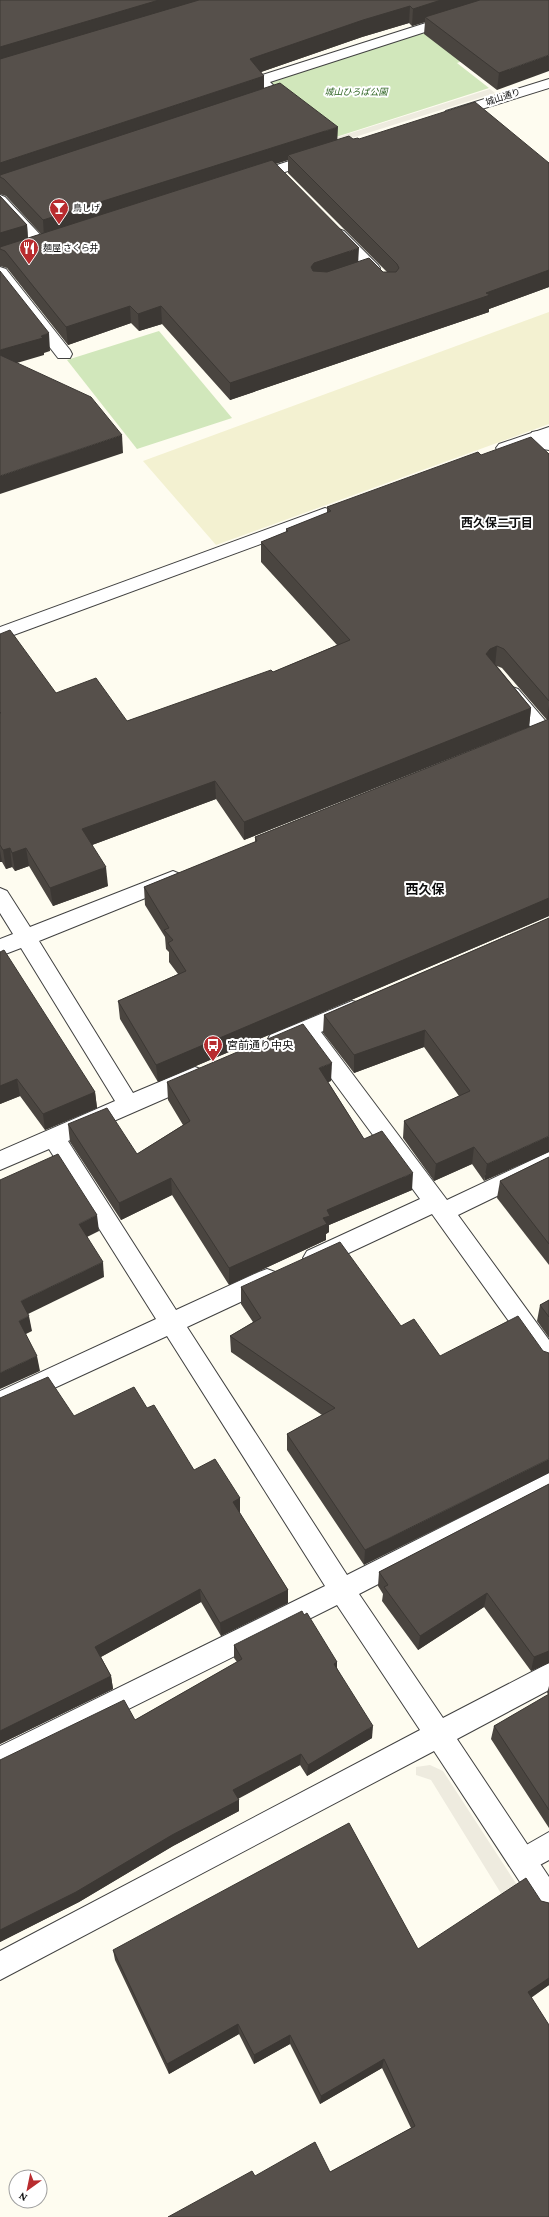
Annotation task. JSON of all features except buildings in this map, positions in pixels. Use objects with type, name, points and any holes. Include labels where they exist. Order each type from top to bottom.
[{"type":"street","name":"城山通り","points":[[435,119],[549,82]]},
{"type":"street","points":[[237,182],[280,175],[328,153]]},
{"type":"street","points":[[0,200],[34,247],[56,240]]},
{"type":"street","points":[[329,224],[384,281]]},
{"type":"street","points":[[342,278],[372,268]]},
{"type":"street","points":[[0,272],[64,354]]},
{"type":"street","points":[[486,455],[545,438]]},
{"type":"street","points":[[0,634],[344,507]]},
{"type":"street","points":[[0,948],[189,872]]},
{"type":"street","points":[[0,896],[129,1105]]},
{"type":"street","points":[[257,1050],[373,1000]]},
{"type":"street","points":[[307,1029],[549,1359]]},
{"type":"street","points":[[0,1161],[214,1068]]},
{"type":"street","points":[[54,1138],[171,1324],[342,1590],[549,1900]]},
{"type":"street","points":[[0,1402],[289,1270],[549,1161]]},
{"type":"street","points":[[0,1760],[342,1590],[549,1484]]},
{"type":"street","points":[[0,1966],[549,1676]]},
{"type":"lane","points":[[246,105],[276,95],[261,80],[463,15]]},
{"type":"lane","points":[[500,679],[541,732]]},
{"type":"lane","points":[[523,1861],[549,1845]]},
{"type":"shaded area","points":[[490,89],[495,93],[339,142],[335,138]]},
{"type":"shaded area","points":[[549,312],[549,424],[216,545],[143,461]]},
{"type":"shaded area","points":[[430,1765],[443,1771],[517,1885],[502,1895],[431,1780],[416,1775],[416,1767]]},
{"type":"green space","name":"城山ひろば公園","points":[[434,28],[471,58],[457,63],[489,88],[336,137],[269,81]]},
{"type":"green space","points":[[159,331],[232,418],[137,449],[67,360]]},
{"type":"place","name":"鳥しげ","points":[[59,225]]},
{"type":"place","name":"麺屋 さくら井","points":[[29,265]]},
{"type":"place","name":"宮前通り中央","points":[[213,1062]]},
{"type":"district","name":"西久保二丁目","points":[[497,523]]},
{"type":"district","name":"西久保","points":[[425,889]]}]
